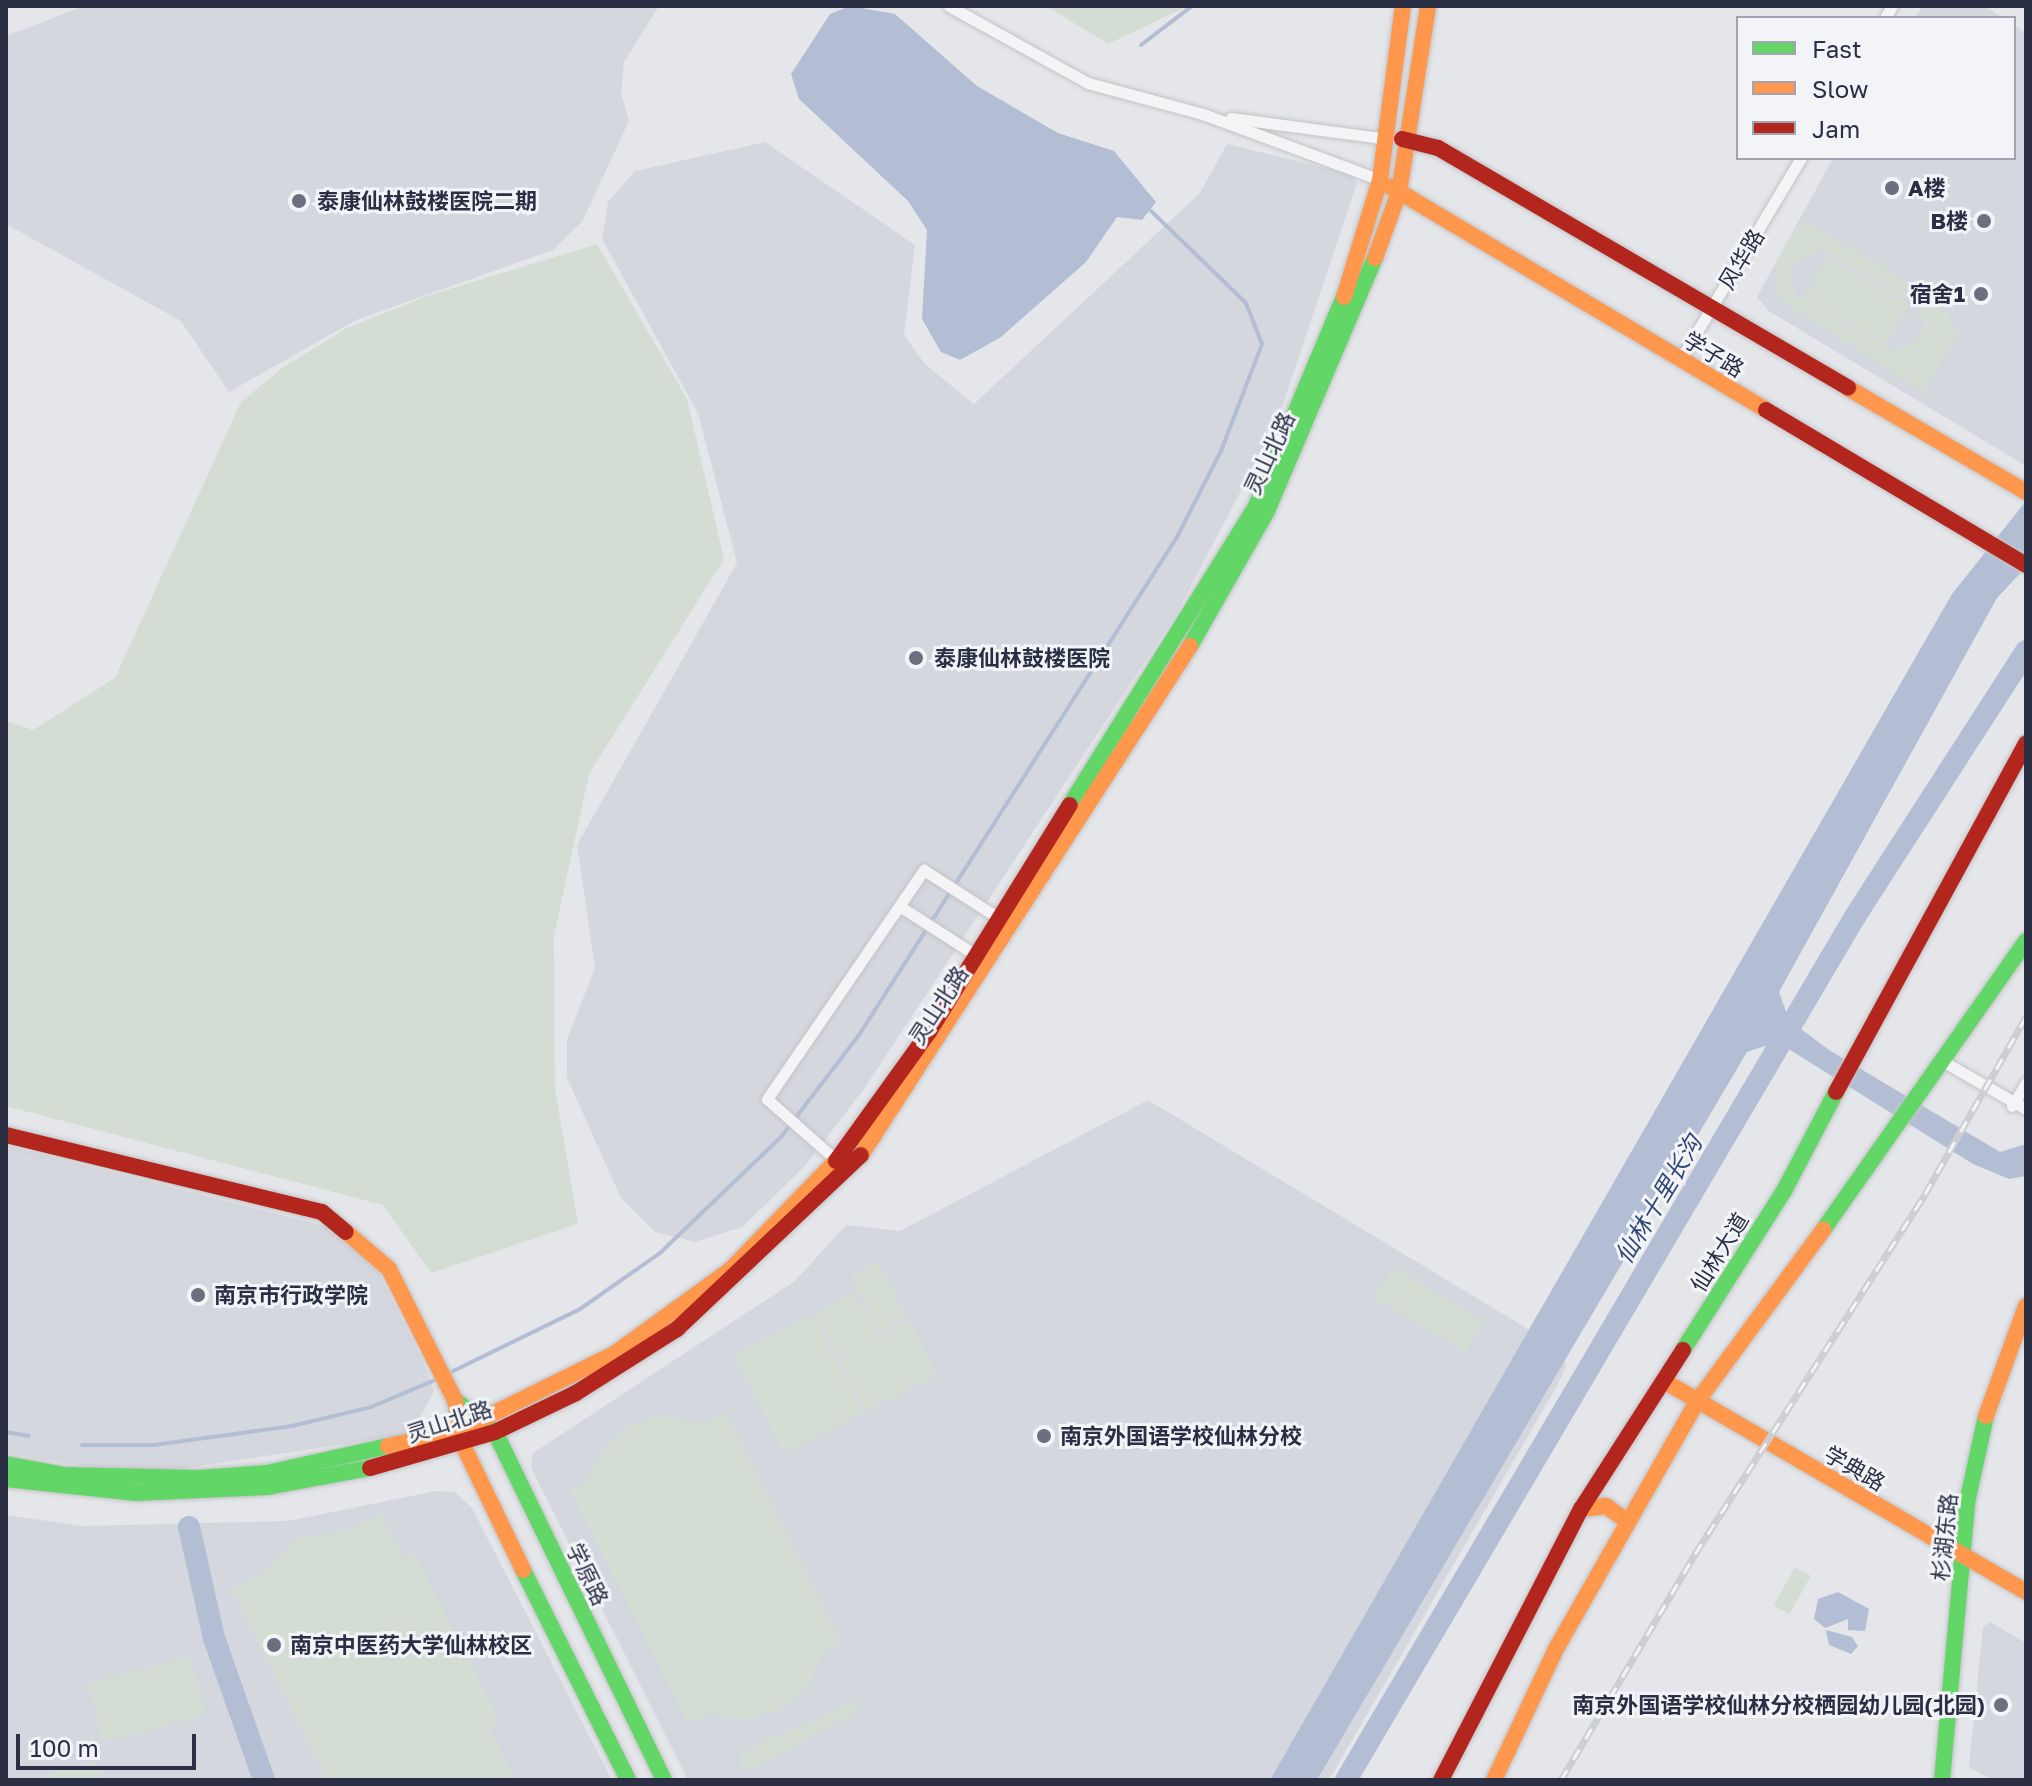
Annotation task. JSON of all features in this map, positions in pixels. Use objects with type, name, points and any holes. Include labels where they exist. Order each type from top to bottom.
[{"type":"main road","name":"灵山北路","points":[[6,1479],[63,1489],[213,1492],[314,1480],[460,1437],[576,1393],[677,1329],[797,1228],[870,1147],[1256,506],[1330,343],[1380,180],[1388,139],[1403,6]]},
{"type":"main road","name":"灵山北路","points":[[1007,924],[1222,596],[1346,341],[1399,192],[1411,139],[1428,6]]},
{"type":"main road","name":"学子路","points":[[1388,139],[1411,139],[1438,148],[2026,492]]},
{"type":"main road","name":"学子路","points":[[1380,180],[2026,565]]},
{"type":"main road","name":"仙林大道","points":[[1441,1780],[1581,1509],[1784,1191],[1954,865],[2026,743]]},
{"type":"main road","points":[[1494,1780],[1625,1520],[1696,1403],[1946,1063],[2026,941]]},
{"type":"main road","name":"灵山北路","points":[[489,1426],[664,1321],[789,1216],[836,1160],[984,961]]},
{"type":"main road","name":"学原路","points":[[6,1135],[322,1212],[389,1269],[455,1400],[460,1437],[628,1780]]},
{"type":"main road","name":"杉湖东路","points":[[1942,1780],[1963,1555],[1991,1392],[2026,1306]]},
{"type":"main road","name":"学典路","points":[[1664,1381],[1696,1403],[2026,1592]]},
{"type":"main road","name":"学原路","points":[[455,1400],[489,1426],[664,1780]]},
{"type":"main road","name":"灵山北路","points":[[6,1464],[64,1475],[199,1478],[267,1473],[460,1437]]},
{"type":"main road","points":[[1581,1509],[1606,1506],[1625,1520]]},
{"type":"street","points":[[949,6],[1088,83],[1203,114],[1380,180]]},
{"type":"street","points":[[1203,114],[1388,139]]},
{"type":"street","name":"风华路","points":[[1680,360],[1800,160]]},
{"type":"street","points":[[836,1160],[823,1144],[767,1099],[924,870],[1007,924]]},
{"type":"street","points":[[901,907],[984,961]]},
{"type":"street","points":[[1946,1063],[2012,1106],[2026,1109]]},
{"type":"street","points":[[2012,1106],[2026,1083]]},
{"type":"shaded area","name":"泰康仙林鼓楼医院二期","points":[[84,6],[659,6],[624,62],[621,93],[629,121],[582,222],[553,250],[356,320],[229,392],[181,321],[6,224],[6,36]]},
{"type":"shaded area","points":[[1046,6],[1188,6],[1108,44]]},
{"type":"shaded area","points":[[1922,6],[1985,6],[2000,16],[1916,16]]},
{"type":"shaded area","points":[[2016,26],[2026,33],[2026,466],[1769,311],[1757,297],[1832,160],[2016,160]]},
{"type":"shaded area","name":"泰康仙林鼓楼医院","points":[[765,142],[915,245],[904,335],[925,364],[974,404],[1200,193],[1227,144],[1350,174],[1357,183],[1276,425],[1175,616],[864,1089],[804,1167],[742,1227],[695,1242],[655,1232],[621,1198],[567,1078],[567,1039],[595,968],[577,845],[737,563],[698,413],[602,239],[608,202],[635,171]]},
{"type":"shaded area","points":[[1802,220],[1939,300],[1959,333],[1923,392],[1778,298],[1775,263]],"holes":[[[1824,251],[1918,307],[1924,326],[1916,343],[1890,350],[1796,294],[1790,278],[1795,260]]]},
{"type":"shaded area","points":[[597,244],[687,399],[724,559],[589,774],[554,936],[555,1089],[578,1224],[431,1273],[383,1205],[6,1106],[6,721],[33,730],[115,678],[241,402],[282,368],[347,328],[427,296]]},
{"type":"shaded area","points":[[1828,257],[1909,304],[1886,345],[1804,298]]},
{"type":"shaded area","name":"南京外国语学校仙林分校","points":[[1148,1100],[1563,1350],[1566,1366],[1557,1386],[1329,1780],[688,1780],[531,1468],[533,1453],[795,1281],[846,1225],[900,1231]]},
{"type":"shaded area","name":"南京市行政学院","points":[[6,1146],[326,1226],[378,1272],[422,1359],[434,1391],[411,1434],[180,1469],[109,1470],[6,1453]]},
{"type":"shaded area","points":[[878,1261],[907,1318],[879,1332],[850,1275]]},
{"type":"shaded area","points":[[1393,1267],[1484,1322],[1465,1352],[1374,1298]]},
{"type":"shaded area","points":[[855,1292],[878,1336],[909,1320],[937,1375],[866,1411],[815,1313]]},
{"type":"shaded area","points":[[813,1314],[863,1413],[784,1453],[734,1354]]},
{"type":"shaded area","points":[[726,1412],[842,1644],[823,1654],[807,1688],[778,1711],[742,1720],[706,1714],[688,1723],[570,1490],[587,1481],[603,1448],[631,1425],[661,1416],[703,1423]]},
{"type":"shaded area","name":"南京中医药大学仙林校区","points":[[436,1491],[455,1492],[472,1508],[612,1780],[6,1780],[6,1515],[82,1526],[288,1521]]},
{"type":"shaded area","points":[[381,1513],[404,1559],[415,1554],[500,1722],[490,1728],[512,1773],[499,1780],[327,1780],[231,1589],[262,1574],[297,1538],[349,1530]]},
{"type":"shaded area","points":[[1795,1567],[1811,1576],[1789,1614],[1774,1605]]},
{"type":"shaded area","name":"南京外国语学校仙林分校栖园幼儿园(北园)","points":[[1990,1622],[2026,1643],[2026,1780],[1992,1780],[1969,1767],[1983,1627]]},
{"type":"shaded area","points":[[190,1656],[206,1715],[103,1742],[88,1683]]},
{"type":"shaded area","points":[[854,1701],[859,1710],[751,1770],[739,1766],[742,1752]]},
{"type":"shaded area","points":[[95,1761],[101,1780],[33,1780]]},
{"type":"water","points":[[850,6],[895,14],[977,86],[1058,133],[1114,151],[1156,202],[1142,220],[1117,217],[1086,262],[1001,337],[960,360],[941,352],[922,319],[927,230],[908,201],[799,99],[791,74],[830,14]]},
{"type":"water","points":[[2026,501],[2026,567],[1997,598],[1779,992],[1789,1020],[1829,1050],[2000,1152],[2026,1144],[2026,1176],[2009,1179],[1973,1164],[1777,1042],[1747,1052],[1317,1780],[1270,1780],[1952,594]]},
{"type":"water","points":[[1838,1592],[1869,1609],[1865,1631],[1848,1630],[1848,1619],[1825,1628],[1814,1619],[1818,1599]]},
{"type":"water","points":[[1826,1630],[1852,1637],[1858,1646],[1851,1654],[1829,1645]]},
{"type":"waterway","points":[[1141,45],[1192,6]]},
{"type":"waterway","points":[[447,1374],[580,1309],[660,1253],[781,1137],[859,1035],[1177,537],[1221,451],[1262,344],[1246,303],[1151,211]]},
{"type":"waterway","name":"仙林十里长沟","points":[[1346,1780],[1856,915],[2026,651]]},
{"type":"waterway","points":[[82,1445],[154,1445],[292,1426],[371,1407],[440,1378]]},
{"type":"waterway","points":[[6,1432],[29,1436]]},
{"type":"waterway","points":[[189,1527],[214,1638],[264,1780]]},
{"type":"railway","points":[[1561,1780],[1695,1554],[1925,1194],[2026,1017]]},
{"type":"traffic: fast","points":[[1190,646],[1267,511],[1375,258]]},
{"type":"traffic: fast","points":[[1070,805],[1256,506],[1344,297]]},
{"type":"traffic: fast","points":[[1823,1230],[2026,941]]},
{"type":"traffic: fast","points":[[1683,1350],[1784,1191],[1836,1092]]},
{"type":"traffic: fast","points":[[455,1400],[495,1432],[664,1780]]},
{"type":"traffic: fast","points":[[1942,1780],[1967,1503],[1986,1416]]},
{"type":"traffic: fast","points":[[6,1464],[64,1475],[199,1478],[267,1473],[388,1446]]},
{"type":"traffic: fast","points":[[6,1479],[136,1493],[268,1487],[370,1468]]},
{"type":"traffic: fast","points":[[523,1570],[628,1780]]},
{"type":"traffic: slow","points":[[1344,297],[1380,180],[1403,6]]},
{"type":"traffic: slow","points":[[1375,258],[1399,192],[1428,6]]},
{"type":"traffic: slow","points":[[1391,187],[1766,410]]},
{"type":"traffic: slow","points":[[1848,388],[2026,492]]},
{"type":"traffic: slow","points":[[861,1155],[1190,646]]},
{"type":"traffic: slow","points":[[388,1446],[458,1431],[614,1354],[730,1270],[836,1161]]},
{"type":"traffic: slow","points":[[1494,1780],[1557,1647],[1696,1403],[1823,1230]]},
{"type":"traffic: slow","points":[[346,1232],[389,1269],[455,1400],[462,1443],[523,1570]]},
{"type":"traffic: slow","points":[[1986,1416],[2026,1306]]},
{"type":"traffic: slow","points":[[1664,1381],[2026,1592]]},
{"type":"traffic: slow","points":[[1581,1509],[1606,1506],[1625,1520]]},
{"type":"traffic: jam","points":[[1402,139],[1438,148],[1848,388]]},
{"type":"traffic: jam","points":[[1766,410],[2026,565]]},
{"type":"traffic: jam","points":[[1836,1092],[2026,743]]},
{"type":"traffic: jam","points":[[836,1161],[929,1032],[1070,805]]},
{"type":"traffic: jam","points":[[6,1135],[322,1212],[346,1232]]},
{"type":"traffic: jam","points":[[370,1468],[495,1432],[576,1393],[677,1329],[861,1155]]},
{"type":"traffic: jam","points":[[1441,1780],[1581,1509],[1683,1350]]},
{"type":"place","name":"A楼","points":[[1892,188]]},
{"type":"place","name":"泰康仙林鼓楼医院二期","points":[[299,201]]},
{"type":"place","name":"B楼","points":[[1984,221]]},
{"type":"place","name":"宿舍1","points":[[1981,294]]},
{"type":"place","name":"泰康仙林鼓楼医院","points":[[916,658]]},
{"type":"place","name":"南京市行政学院","points":[[198,1295]]},
{"type":"place","name":"南京外国语学校仙林分校","points":[[1044,1436]]},
{"type":"place","name":"南京中医药大学仙林校区","points":[[274,1645]]},
{"type":"place","name":"南京外国语学校仙林分校栖园幼儿园(北园)","points":[[2001,1705]]}]
